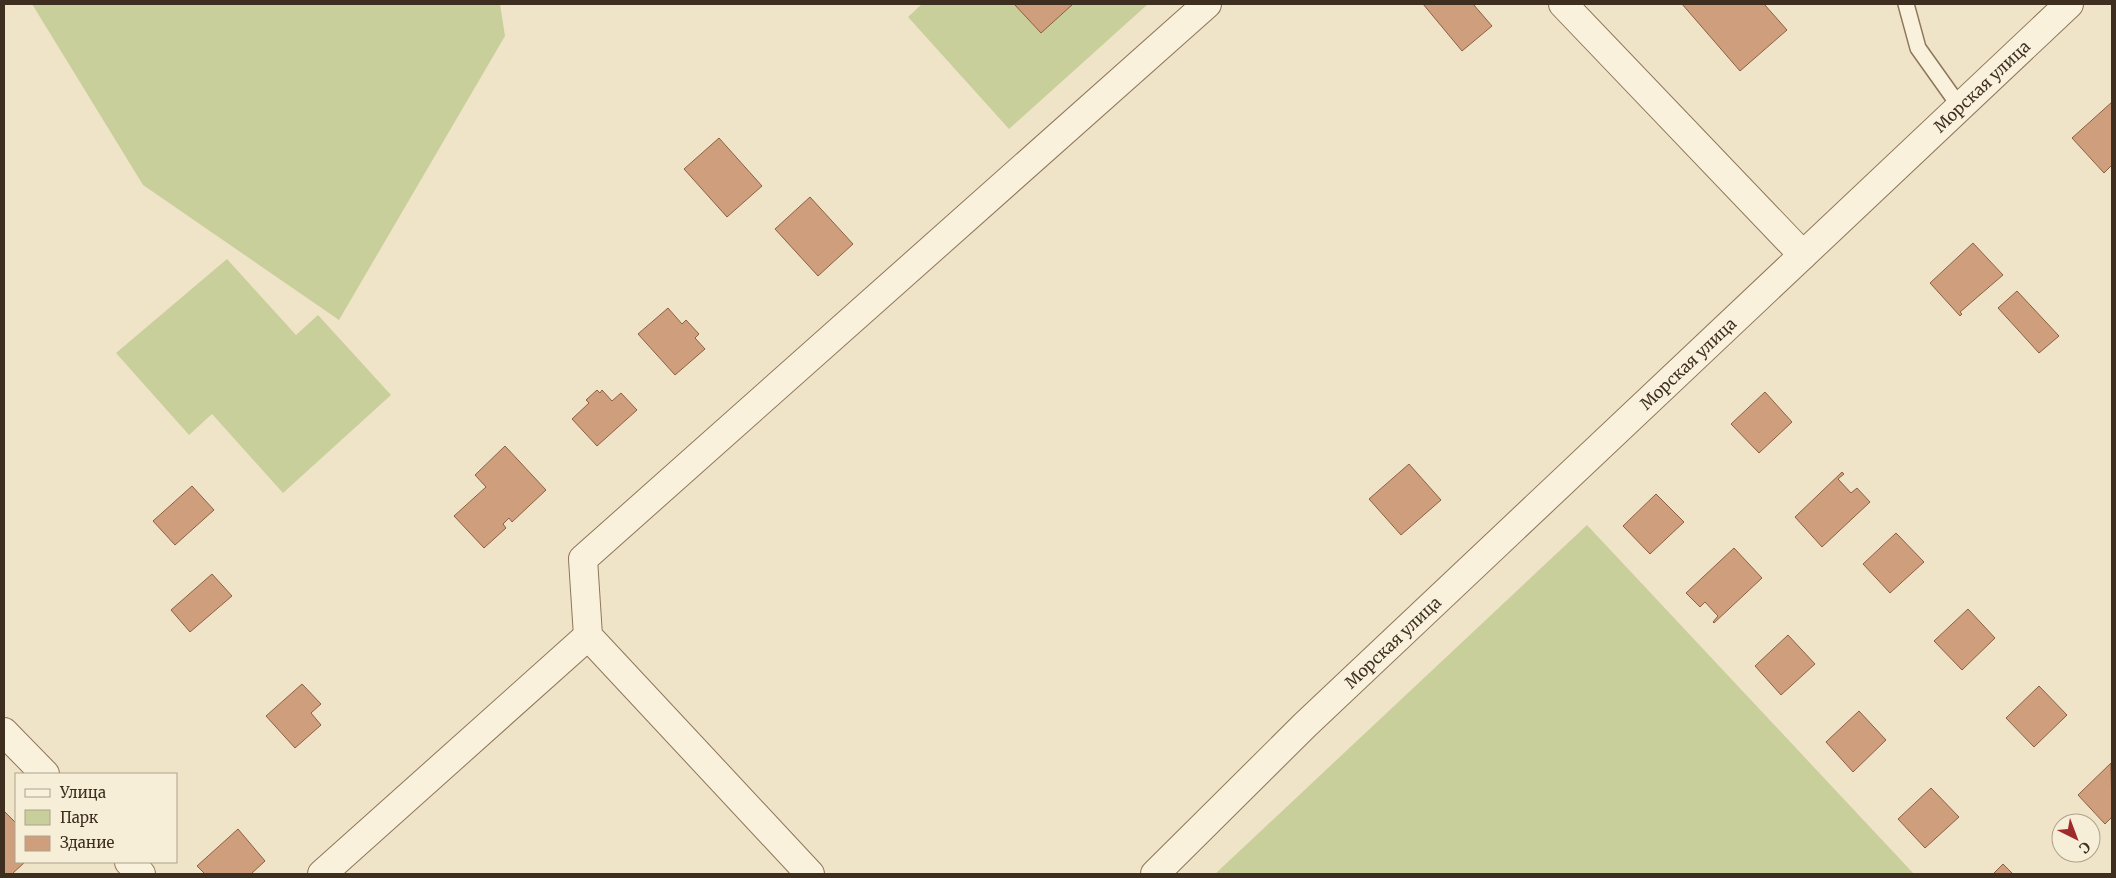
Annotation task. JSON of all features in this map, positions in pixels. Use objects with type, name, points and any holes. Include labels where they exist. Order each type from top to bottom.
[{"type":"street","points":[[810,874],[588,636],[582,559],[1207,4]]},
{"type":"street","points":[[1563,4],[1803,255]]},
{"type":"street","name":"Морская улица","points":[[1155,874],[1305,725],[2069,4]]},
{"type":"street","points":[[322,874],[588,636]]},
{"type":"street","points":[[4,732],[44,773]]},
{"type":"street","points":[[130,863],[141,874]]},
{"type":"lane","points":[[1906,4],[1918,48],[1960,107]]},
{"type":"green space","points":[[32,4],[500,4],[505,36],[339,320],[143,185]]},
{"type":"green space","points":[[922,4],[1148,4],[1009,129],[908,17]]},
{"type":"green space","points":[[227,259],[296,335],[318,315],[391,395],[283,493],[212,414],[189,435],[116,353]]},
{"type":"green space","points":[[1587,525],[1914,874],[1215,874]]},
{"type":"building","points":[[1014,4],[1073,4],[1041,33]]},
{"type":"building","points":[[1423,4],[1473,4],[1492,26],[1462,51]]},
{"type":"building","points":[[1682,4],[1764,4],[1787,30],[1740,71]]},
{"type":"building","points":[[2112,102],[2112,165],[2104,173],[2072,138]]},
{"type":"building","points":[[719,138],[762,186],[727,217],[684,169]]},
{"type":"building","points":[[810,197],[853,244],[818,276],[775,229]]},
{"type":"building","points":[[1973,243],[2003,275],[1960,312],[1962,314],[1960,316],[1930,283]]},
{"type":"building","points":[[2017,291],[2059,336],[2039,353],[1998,308]]},
{"type":"building","points":[[668,308],[682,324],[686,320],[699,334],[695,338],[705,349],[675,375],[638,334]]},
{"type":"building","points":[[597,390],[600,393],[602,390],[612,401],[621,393],[637,410],[597,446],[572,419],[589,403],[586,400]]},
{"type":"building","points":[[1765,392],[1792,422],[1759,453],[1731,424]]},
{"type":"building","points":[[505,446],[546,490],[512,522],[509,518],[503,524],[506,528],[484,548],[454,516],[486,487],[475,475]]},
{"type":"building","points":[[1409,464],[1441,500],[1401,535],[1369,499]]},
{"type":"building","points":[[1842,472],[1844,474],[1838,479],[1851,493],[1857,488],[1870,502],[1822,547],[1795,517]]},
{"type":"building","points":[[192,486],[214,510],[175,545],[153,521]]},
{"type":"building","points":[[1656,494],[1684,522],[1650,554],[1623,526]]},
{"type":"building","points":[[1896,533],[1924,562],[1890,593],[1863,564]]},
{"type":"building","points":[[1734,548],[1762,578],[1714,623],[1718,616],[1705,602],[1700,607],[1686,593]]},
{"type":"building","points":[[212,574],[232,596],[190,632],[171,610]]},
{"type":"building","points":[[1968,609],[1995,638],[1962,670],[1934,641]]},
{"type":"building","points":[[1788,635],[1815,664],[1781,695],[1755,666]]},
{"type":"building","points":[[302,684],[321,704],[311,713],[321,725],[295,748],[266,716]]},
{"type":"building","points":[[2039,686],[2067,715],[2034,747],[2006,718]]},
{"type":"building","points":[[1859,711],[1886,740],[1853,772],[1826,742]]},
{"type":"building","points":[[2111,763],[2112,817],[2105,824],[2101,820],[2101,813],[2095,813],[2078,795]]},
{"type":"building","points":[[1931,788],[1959,817],[1925,848],[1898,819]]},
{"type":"building","points":[[4,811],[15,822],[15,863],[24,863],[12,874],[4,874]]},
{"type":"building","points":[[238,829],[265,861],[251,874],[205,874],[197,866]]},
{"type":"building","points":[[2003,864],[2013,874],[1993,874]]}]
